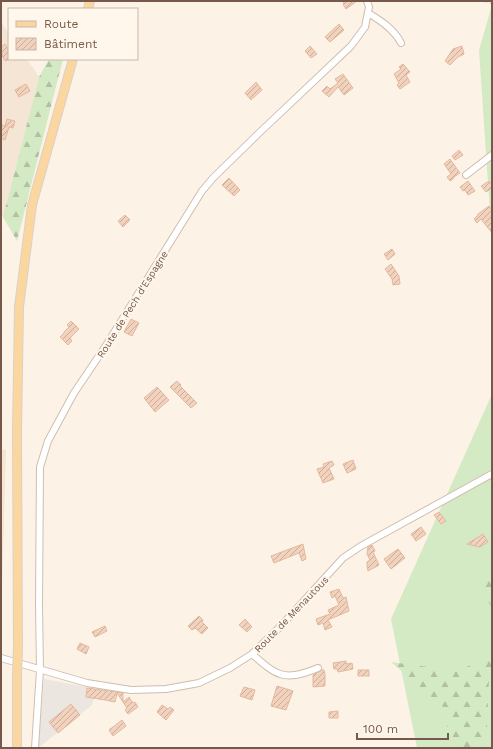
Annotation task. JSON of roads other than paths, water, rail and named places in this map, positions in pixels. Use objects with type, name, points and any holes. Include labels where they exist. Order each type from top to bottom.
[{"type":"main road","points":[[17,748],[17,432],[19,307],[32,205],[73,60]]},
{"type":"street","name":"Route de Pech d'Espagne","points":[[35,748],[40,670],[40,467],[48,441],[74,392],[105,347],[202,191],[212,178],[351,46],[365,27],[369,7],[367,1]]},
{"type":"street","points":[[368,13],[382,21],[397,36],[401,43]]},
{"type":"street","points":[[466,175],[492,154]]},
{"type":"street","name":"Route de Menautous","points":[[1,658],[87,684],[131,690],[166,690],[199,684],[230,668],[252,654],[280,627],[343,558],[361,546],[492,474]]},
{"type":"street","points":[[252,654],[270,670],[284,676],[307,673],[318,668]]}]
